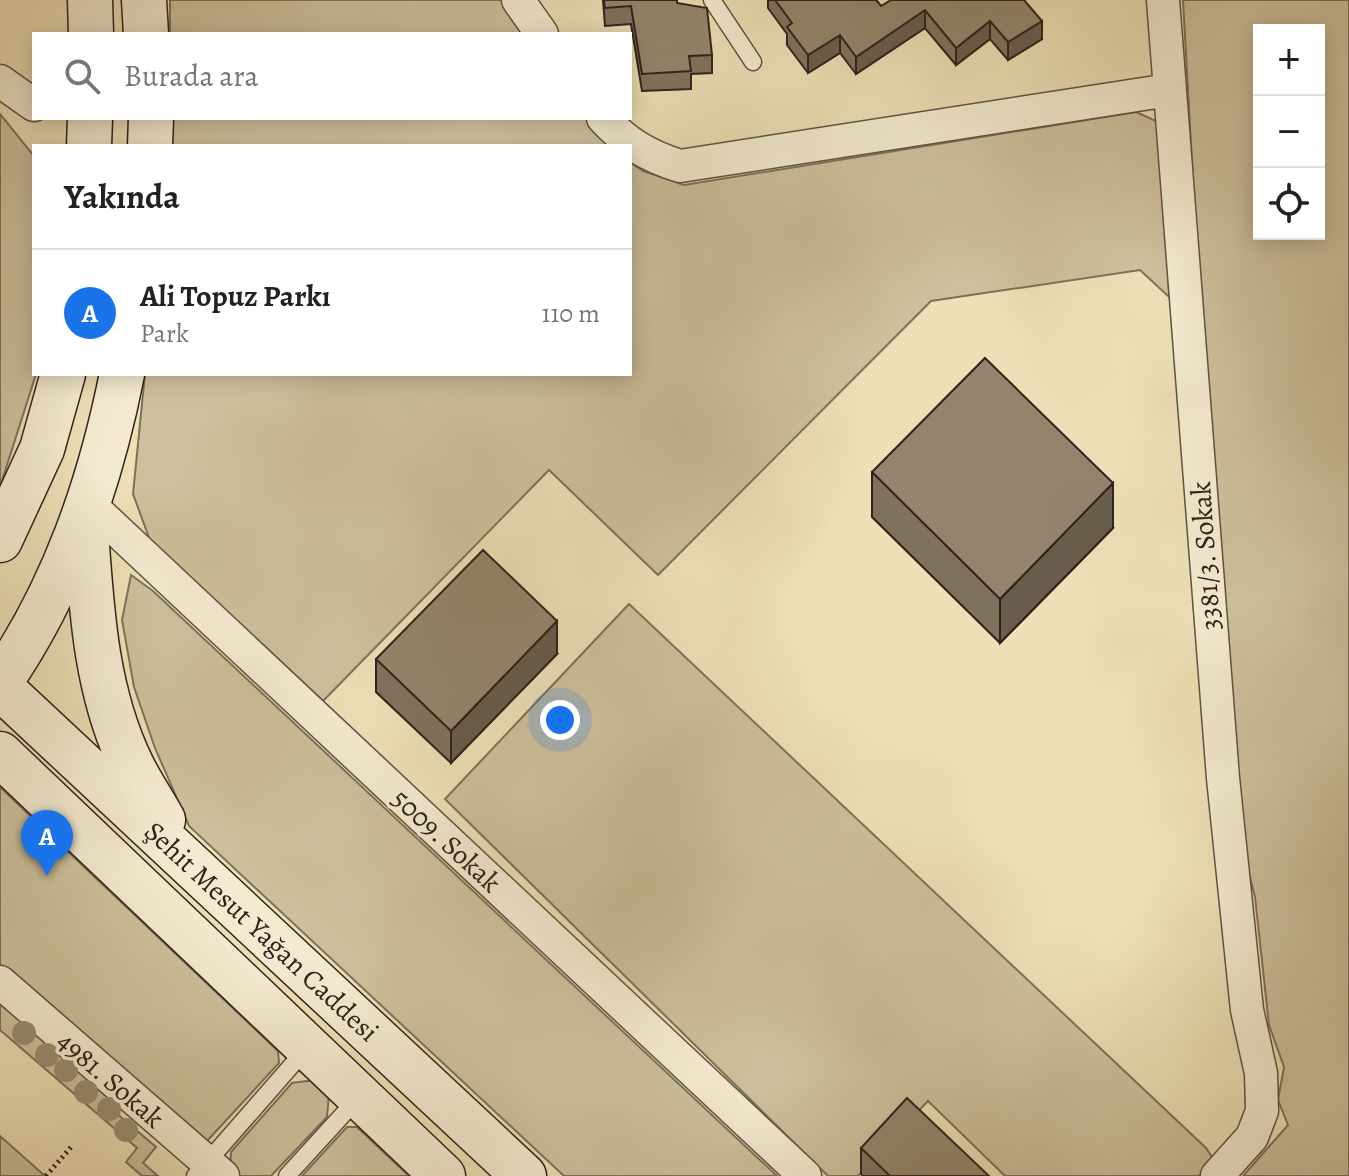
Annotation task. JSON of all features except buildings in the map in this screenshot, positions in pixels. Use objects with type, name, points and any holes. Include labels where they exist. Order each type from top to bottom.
[{"type":"main road","points":[[90,0],[91,32]]},
{"type":"main road","points":[[144,0],[146,32]]},
{"type":"main road","points":[[89,144],[90,120]]},
{"type":"main road","points":[[150,144],[151,120]]},
{"type":"main road","points":[[0,540],[42,449],[62,376]]},
{"type":"main road","points":[[0,684],[39,619],[87,510],[121,376]]},
{"type":"main road","points":[[87,510],[92,622],[109,704],[131,764],[188,861]]},
{"type":"main road","name":"Şehit Mesut Yağan Caddesi","points":[[0,684],[524,1176]]},
{"type":"main road","name":"Şehit Mesut Yağan Caddesi","points":[[0,754],[443,1176]]},
{"type":"main road","points":[[307,1048],[343,1007]]},
{"type":"main road","points":[[359,1097],[396,1056]]},
{"type":"street","points":[[518,0],[541,32]]},
{"type":"street","name":"3381/3. Sokak","points":[[1163,0],[1223,778],[1247,1010],[1261,1073],[1262,1111],[1252,1137],[1217,1176]]},
{"type":"street","points":[[0,81],[32,104]]},
{"type":"street","points":[[632,145],[650,157],[680,166],[1169,90]]},
{"type":"street","points":[[605,120],[631,144]]},
{"type":"street","name":"5009. Sokak","points":[[87,510],[805,1176]]},
{"type":"street","name":"4981. Sokak","points":[[0,982],[208,1171]]},
{"type":"lane","points":[[712,0],[753,62]]},
{"type":"lane","points":[[208,1171],[307,1048]]},
{"type":"lane","points":[[287,1176],[359,1097]]},
{"type":"path","points":[[46,1176],[72,1146]]},
{"type":"shaded area","points":[[170,0],[504,0],[527,32],[170,32]]},
{"type":"shaded area","points":[[1183,0],[1349,0],[1349,1176],[1243,1176],[1288,1125],[1278,1100],[1284,1067],[1269,1025],[1255,897],[1244,853],[1192,295],[1193,181]]},
{"type":"shaded area","points":[[1136,112],[1156,121],[1165,143],[1169,297],[1140,270],[931,301],[658,575],[549,470],[323,701],[151,543],[133,494],[145,376],[632,376],[632,163],[643,171],[684,185]]},
{"type":"shaded area","points":[[0,114],[32,154],[32,376],[35,376],[0,487]]},
{"type":"shaded area","points":[[171,120],[589,120],[610,144],[169,144]]},
{"type":"shaded area","points":[[131,575],[153,591],[777,1176],[564,1176],[189,826],[155,748],[134,687],[122,620]]},
{"type":"shaded area","points":[[629,604],[1206,1148],[1214,1160],[1199,1176],[1005,1176],[928,1101],[858,1176],[828,1176],[445,799]]},
{"type":"shaded area","points":[[0,787],[278,1051],[279,1063],[207,1141],[0,965]]},
{"type":"shaded area","points":[[0,1002],[121,1105],[116,1113],[156,1147],[143,1163],[158,1176],[142,1176],[126,1162],[137,1148],[0,1030]]},
{"type":"shaded area","points":[[314,1080],[329,1094],[327,1117],[271,1176],[240,1176],[230,1167],[231,1152],[292,1083]]},
{"type":"shaded area","points":[[347,1127],[357,1127],[409,1176],[302,1176]]},
{"type":"shaded area","points":[[0,1136],[45,1176],[0,1176]]},
{"type":"place","name":"Ali Topuz Parkı","points":[[47,876]]}]
